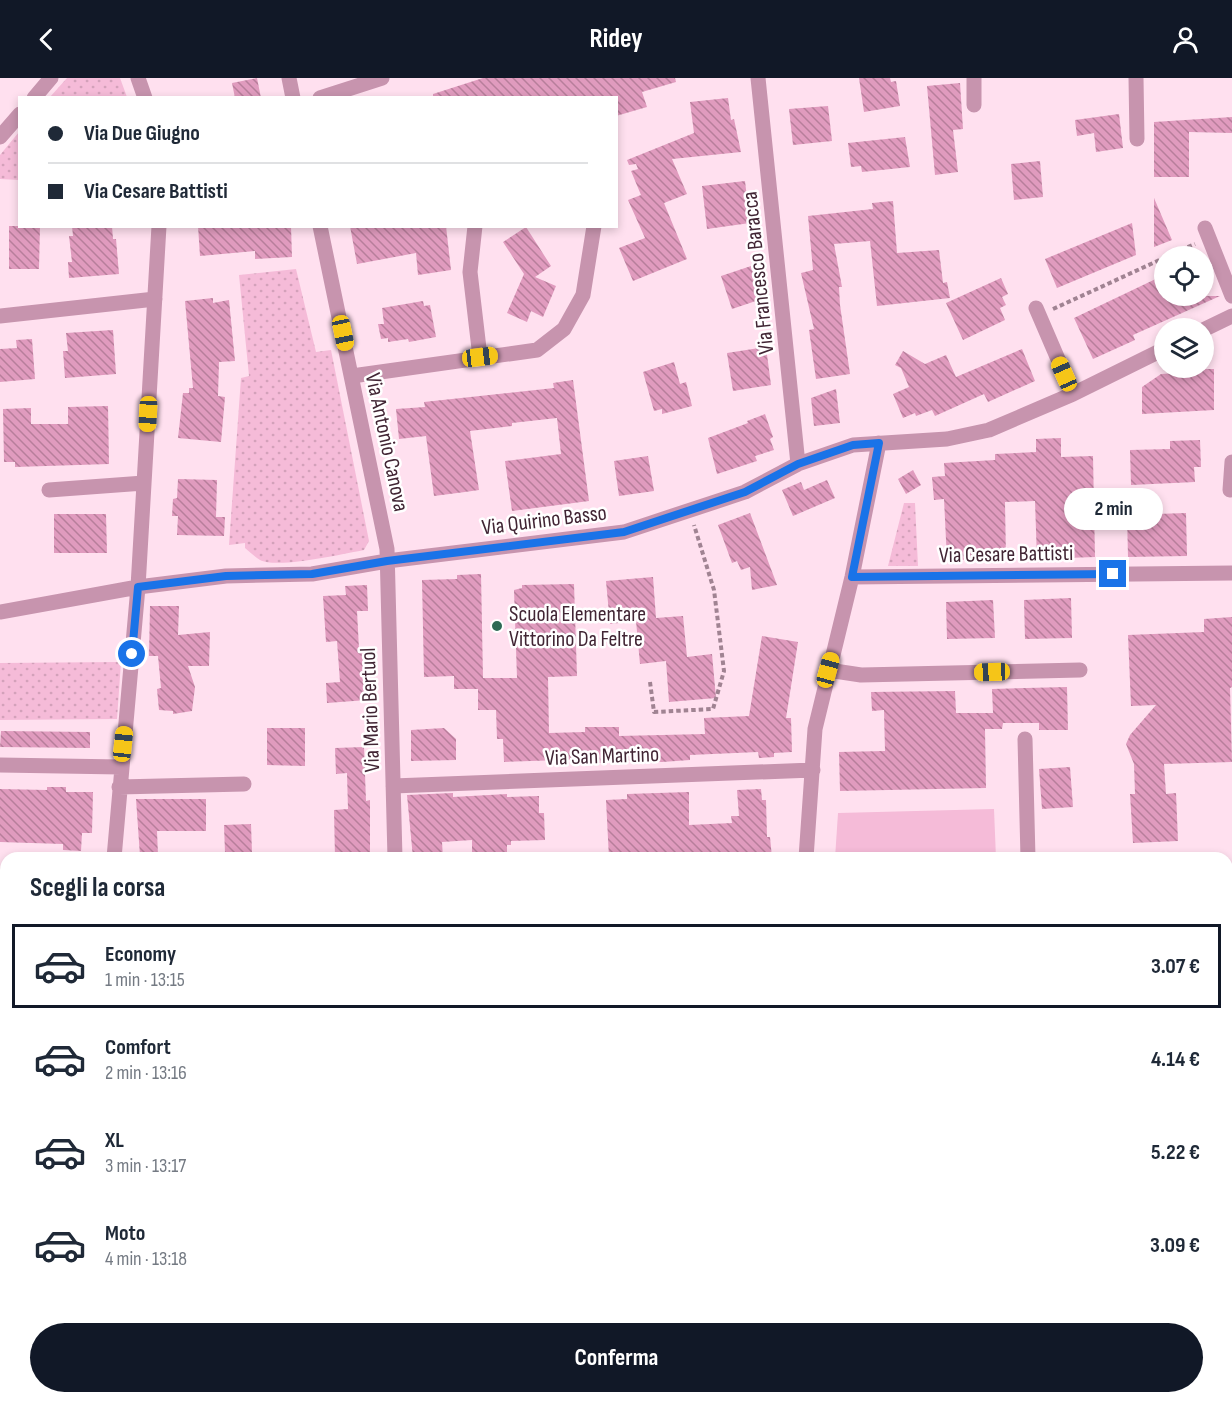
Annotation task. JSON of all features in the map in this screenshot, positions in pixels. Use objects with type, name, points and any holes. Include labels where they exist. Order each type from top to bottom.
[{"type":"street","points":[[36,96],[51,78]]},
{"type":"street","points":[[138,78],[144,96]]},
{"type":"street","points":[[289,78],[293,96]]},
{"type":"street","points":[[326,96],[382,78]]},
{"type":"street","name":"Via Francesco Baracca","points":[[758,78],[798,464]]},
{"type":"street","points":[[974,78],[974,105]]},
{"type":"street","points":[[1136,78],[1137,139]]},
{"type":"street","points":[[0,137],[18,116]]},
{"type":"street","points":[[114,852],[138,587],[159,228]]},
{"type":"street","name":"Via Antonio Canova","points":[[320,228],[387,549],[387,561]]},
{"type":"street","points":[[475,228],[470,272],[480,357]]},
{"type":"street","points":[[352,376],[537,350],[564,329],[583,295],[594,228]]},
{"type":"street","points":[[1207,233],[1232,296]]},
{"type":"street","points":[[0,316],[155,299]]},
{"type":"street","points":[[1037,311],[1073,394]]},
{"type":"street","points":[[1214,325],[1232,316]]},
{"type":"street","name":"Via Quirino Basso","points":[[0,612],[138,587],[226,576],[312,574],[387,561],[624,532],[691,512],[745,492],[798,464],[853,445],[968,436],[1073,394],[1154,354]]},
{"type":"street","points":[[806,852],[815,729],[852,577],[879,443]]},
{"type":"street","points":[[1230,490],[1232,462]]},
{"type":"street","points":[[49,490],[144,483]]},
{"type":"street","name":"Via Mario Bertuol","points":[[387,561],[395,852]]},
{"type":"street","name":"Via Cesare Battisti","points":[[852,577],[1232,573]]},
{"type":"street","points":[[828,670],[861,675],[1080,670]]},
{"type":"street","points":[[1025,739],[1028,852]]},
{"type":"street","points":[[0,765],[121,767]]},
{"type":"street","name":"Via San Martino","points":[[393,786],[813,770]]},
{"type":"street","points":[[119,787],[244,784]]},
{"type":"street","points":[[528,1404],[537,1404]]},
{"type":"path","points":[[1184,246],[1207,233]]},
{"type":"path","points":[[1037,311],[1154,262]]},
{"type":"path","points":[[650,682],[654,712],[713,709],[724,671],[714,590],[691,512]]},
{"type":"shaded area","points":[[67,78],[120,78],[127,96],[51,96]]},
{"type":"shaded area","points":[[18,133],[18,180],[0,179],[0,155]]},
{"type":"shaded area","points":[[296,269],[316,352],[331,350],[369,541],[364,550],[280,563],[260,560],[245,548],[245,543],[229,545],[241,378],[249,376],[239,275]]},
{"type":"shaded area","points":[[904,503],[915,503],[918,566],[888,566]]},
{"type":"shaded area","points":[[121,662],[117,719],[0,720],[0,663]]},
{"type":"shaded area","points":[[994,809],[996,852],[835,852],[838,813]]},
{"type":"building","points":[[257,78],[261,96],[235,96],[232,83]]},
{"type":"building","points":[[483,78],[675,78],[676,82],[642,92],[647,107],[618,115],[618,96],[433,96],[433,94]]},
{"type":"building","points":[[859,78],[890,78],[891,82],[896,81],[900,106],[864,112]]},
{"type":"building","points":[[960,83],[963,129],[953,130],[958,172],[935,175],[927,86]]},
{"type":"building","points":[[728,98],[731,120],[734,119],[741,152],[672,159],[687,194],[664,203],[687,259],[633,281],[619,248],[645,238],[628,200],[641,195],[631,171],[638,169],[636,164],[629,165],[627,160],[694,133],[690,102]]},
{"type":"building","points":[[828,106],[832,141],[793,145],[789,109]]},
{"type":"building","points":[[1119,114],[1123,148],[1096,152],[1094,133],[1077,136],[1075,120]]},
{"type":"building","points":[[1232,117],[1232,133],[1189,132],[1189,177],[1154,177],[1154,122]]},
{"type":"building","points":[[905,137],[910,167],[862,172],[861,166],[851,167],[848,143]]},
{"type":"building","points":[[1040,161],[1043,197],[1014,200],[1011,164]]},
{"type":"building","points":[[745,181],[750,223],[707,229],[702,186]]},
{"type":"building","points":[[1154,198],[1172,240],[1154,246]]},
{"type":"building","points":[[893,201],[897,253],[939,250],[943,283],[947,282],[950,298],[877,306],[870,241],[834,244],[842,287],[839,287],[840,305],[850,374],[816,379],[809,330],[814,329],[801,273],[813,270],[808,216],[873,209],[872,203]]},
{"type":"building","points":[[1132,223],[1136,255],[1057,288],[1045,259]]},
{"type":"building","points":[[9,226],[40,228],[39,269],[9,269]]},
{"type":"building","points":[[72,228],[112,228],[113,239],[116,239],[119,274],[69,278],[68,262],[72,262],[69,236],[73,236]]},
{"type":"building","points":[[198,228],[291,228],[292,257],[255,259],[255,251],[200,256]]},
{"type":"building","points":[[350,228],[446,228],[451,270],[418,275],[416,253],[357,264]]},
{"type":"building","points":[[527,228],[551,266],[535,277],[556,286],[543,317],[531,311],[527,322],[507,313],[524,274],[503,242]]},
{"type":"building","points":[[754,265],[765,298],[732,309],[721,276]]},
{"type":"building","points":[[1001,278],[1008,294],[1002,297],[1006,305],[1000,308],[1005,320],[963,340],[946,303]]},
{"type":"building","points":[[1154,280],[1154,306],[1198,306],[1171,318],[1154,318],[1154,326],[1133,335],[1135,340],[1093,359],[1074,318]]},
{"type":"building","points":[[213,298],[213,303],[229,300],[235,361],[219,362],[218,396],[225,397],[221,442],[178,438],[183,393],[189,393],[189,388],[193,388],[185,301]]},
{"type":"building","points":[[423,301],[424,306],[430,305],[436,337],[409,342],[408,339],[388,342],[388,338],[381,339],[378,324],[384,324],[382,308]]},
{"type":"building","points":[[113,330],[116,374],[65,378],[63,351],[68,351],[66,333]]},
{"type":"building","points":[[32,339],[35,379],[0,382],[0,349],[17,348],[16,340]]},
{"type":"building","points":[[766,347],[771,385],[733,391],[727,353]]},
{"type":"building","points":[[1022,349],[1035,381],[988,402],[984,394],[935,416],[932,410],[903,418],[893,394],[909,387],[901,368],[895,365],[903,351],[925,364],[946,355],[956,377]]},
{"type":"building","points":[[674,362],[680,384],[686,382],[692,406],[662,414],[662,409],[654,411],[643,372]]},
{"type":"building","points":[[1155,378],[1214,378],[1214,410],[1142,414],[1142,387]]},
{"type":"building","points":[[573,380],[589,501],[512,511],[505,461],[561,454],[557,418],[470,431],[479,490],[465,492],[434,496],[426,436],[399,439],[396,409],[425,407],[424,402],[554,388],[553,383]]},
{"type":"building","points":[[836,389],[840,423],[814,426],[811,398]]},
{"type":"building","points":[[108,406],[109,464],[15,467],[15,462],[4,462],[3,409],[31,408],[31,424],[68,424],[68,407]]},
{"type":"building","points":[[765,414],[773,437],[770,439],[774,450],[755,456],[757,461],[717,474],[708,438]]},
{"type":"building","points":[[1061,438],[1061,457],[1093,456],[1095,557],[1037,559],[1035,501],[1005,502],[1006,559],[947,560],[944,499],[934,500],[932,477],[945,476],[944,463],[995,460],[995,454],[1036,452],[1036,439]]},
{"type":"building","points":[[1200,440],[1201,467],[1194,467],[1195,482],[1131,485],[1130,450],[1170,449],[1170,441]]},
{"type":"building","points":[[648,456],[654,491],[619,496],[614,461]]},
{"type":"building","points":[[913,470],[921,485],[906,494],[898,479]]},
{"type":"building","points":[[178,479],[217,480],[216,517],[225,517],[224,536],[177,535],[178,516],[172,516],[173,499],[177,498]]},
{"type":"building","points":[[827,480],[835,498],[793,516],[782,490],[801,482],[804,490]]},
{"type":"building","points":[[750,513],[777,585],[752,590],[750,567],[741,570],[737,561],[732,563],[718,525]]},
{"type":"building","points":[[1186,513],[1187,556],[1128,557],[1127,515]]},
{"type":"building","points":[[54,514],[106,514],[107,553],[54,553]]},
{"type":"building","points":[[481,574],[483,678],[517,678],[514,590],[522,588],[522,585],[574,584],[577,676],[548,677],[549,733],[585,732],[585,727],[619,727],[619,736],[705,734],[704,718],[749,716],[762,636],[798,642],[786,718],[791,718],[792,752],[774,753],[774,757],[759,758],[758,752],[690,755],[690,760],[662,762],[619,760],[614,763],[592,763],[592,759],[504,762],[503,739],[497,739],[496,710],[478,710],[478,689],[454,689],[454,676],[424,677],[422,580],[457,579],[457,575]]},
{"type":"building","points":[[653,577],[656,618],[683,616],[687,657],[712,654],[716,698],[669,702],[666,661],[640,664],[636,621],[610,624],[606,581]]},
{"type":"building","points":[[367,585],[368,611],[357,611],[359,649],[363,649],[367,700],[327,703],[326,683],[340,682],[337,641],[326,642],[323,596],[346,595],[345,586]]},
{"type":"building","points":[[1071,598],[1072,638],[1025,639],[1024,600]]},
{"type":"building","points":[[993,600],[995,638],[947,639],[946,602]]},
{"type":"building","points":[[150,606],[179,606],[178,635],[210,632],[209,666],[188,666],[195,687],[192,711],[173,714],[173,711],[159,710],[157,689],[161,688],[158,656],[149,656]]},
{"type":"building","points":[[1232,617],[1232,687],[1230,688],[1232,762],[1164,764],[1166,794],[1176,793],[1178,841],[1133,843],[1130,794],[1135,794],[1134,764],[1126,744],[1130,735],[1156,705],[1131,706],[1128,635],[1204,632],[1204,619]]},
{"type":"building","points":[[1067,687],[1068,730],[1039,730],[1039,723],[1003,723],[1002,729],[985,729],[986,788],[840,791],[839,752],[885,751],[884,710],[872,711],[871,692],[955,691],[956,713],[993,713],[992,689]]},
{"type":"building","points":[[267,728],[305,728],[305,766],[267,765]]},
{"type":"building","points":[[444,728],[456,739],[456,760],[411,761],[411,730]]},
{"type":"building","points":[[1,731],[90,732],[90,748],[0,747]]},
{"type":"building","points":[[364,747],[366,801],[370,800],[370,852],[335,852],[334,810],[348,809],[347,773],[336,774],[335,748]]},
{"type":"building","points":[[1070,767],[1073,807],[1042,809],[1039,769]]},
{"type":"building","points":[[47,787],[66,787],[66,792],[93,792],[92,833],[82,833],[81,851],[63,850],[63,844],[0,842],[0,789],[47,790]]},
{"type":"building","points":[[761,789],[762,800],[766,800],[767,837],[770,837],[771,852],[609,852],[606,800],[627,799],[627,794],[689,792],[689,825],[732,823],[731,816],[739,816],[737,790]]},
{"type":"building","points":[[453,793],[453,797],[507,794],[507,797],[539,796],[539,813],[544,813],[545,840],[511,841],[511,845],[507,845],[507,852],[472,852],[472,840],[442,842],[443,852],[412,852],[407,795]]},
{"type":"building","points":[[136,799],[206,799],[206,831],[157,831],[158,852],[140,852]]},
{"type":"building","points":[[251,824],[252,852],[225,852],[224,825]]},
{"type":"place","name":"Scuola Elementare Vittorino Da Feltre","points":[[497,626]]},
{"type":"route","points":[[132,654],[138,587],[226,576],[312,574],[387,561],[624,532],[691,512],[745,492],[798,464],[853,445],[879,443],[852,577],[1113,574]]}]
